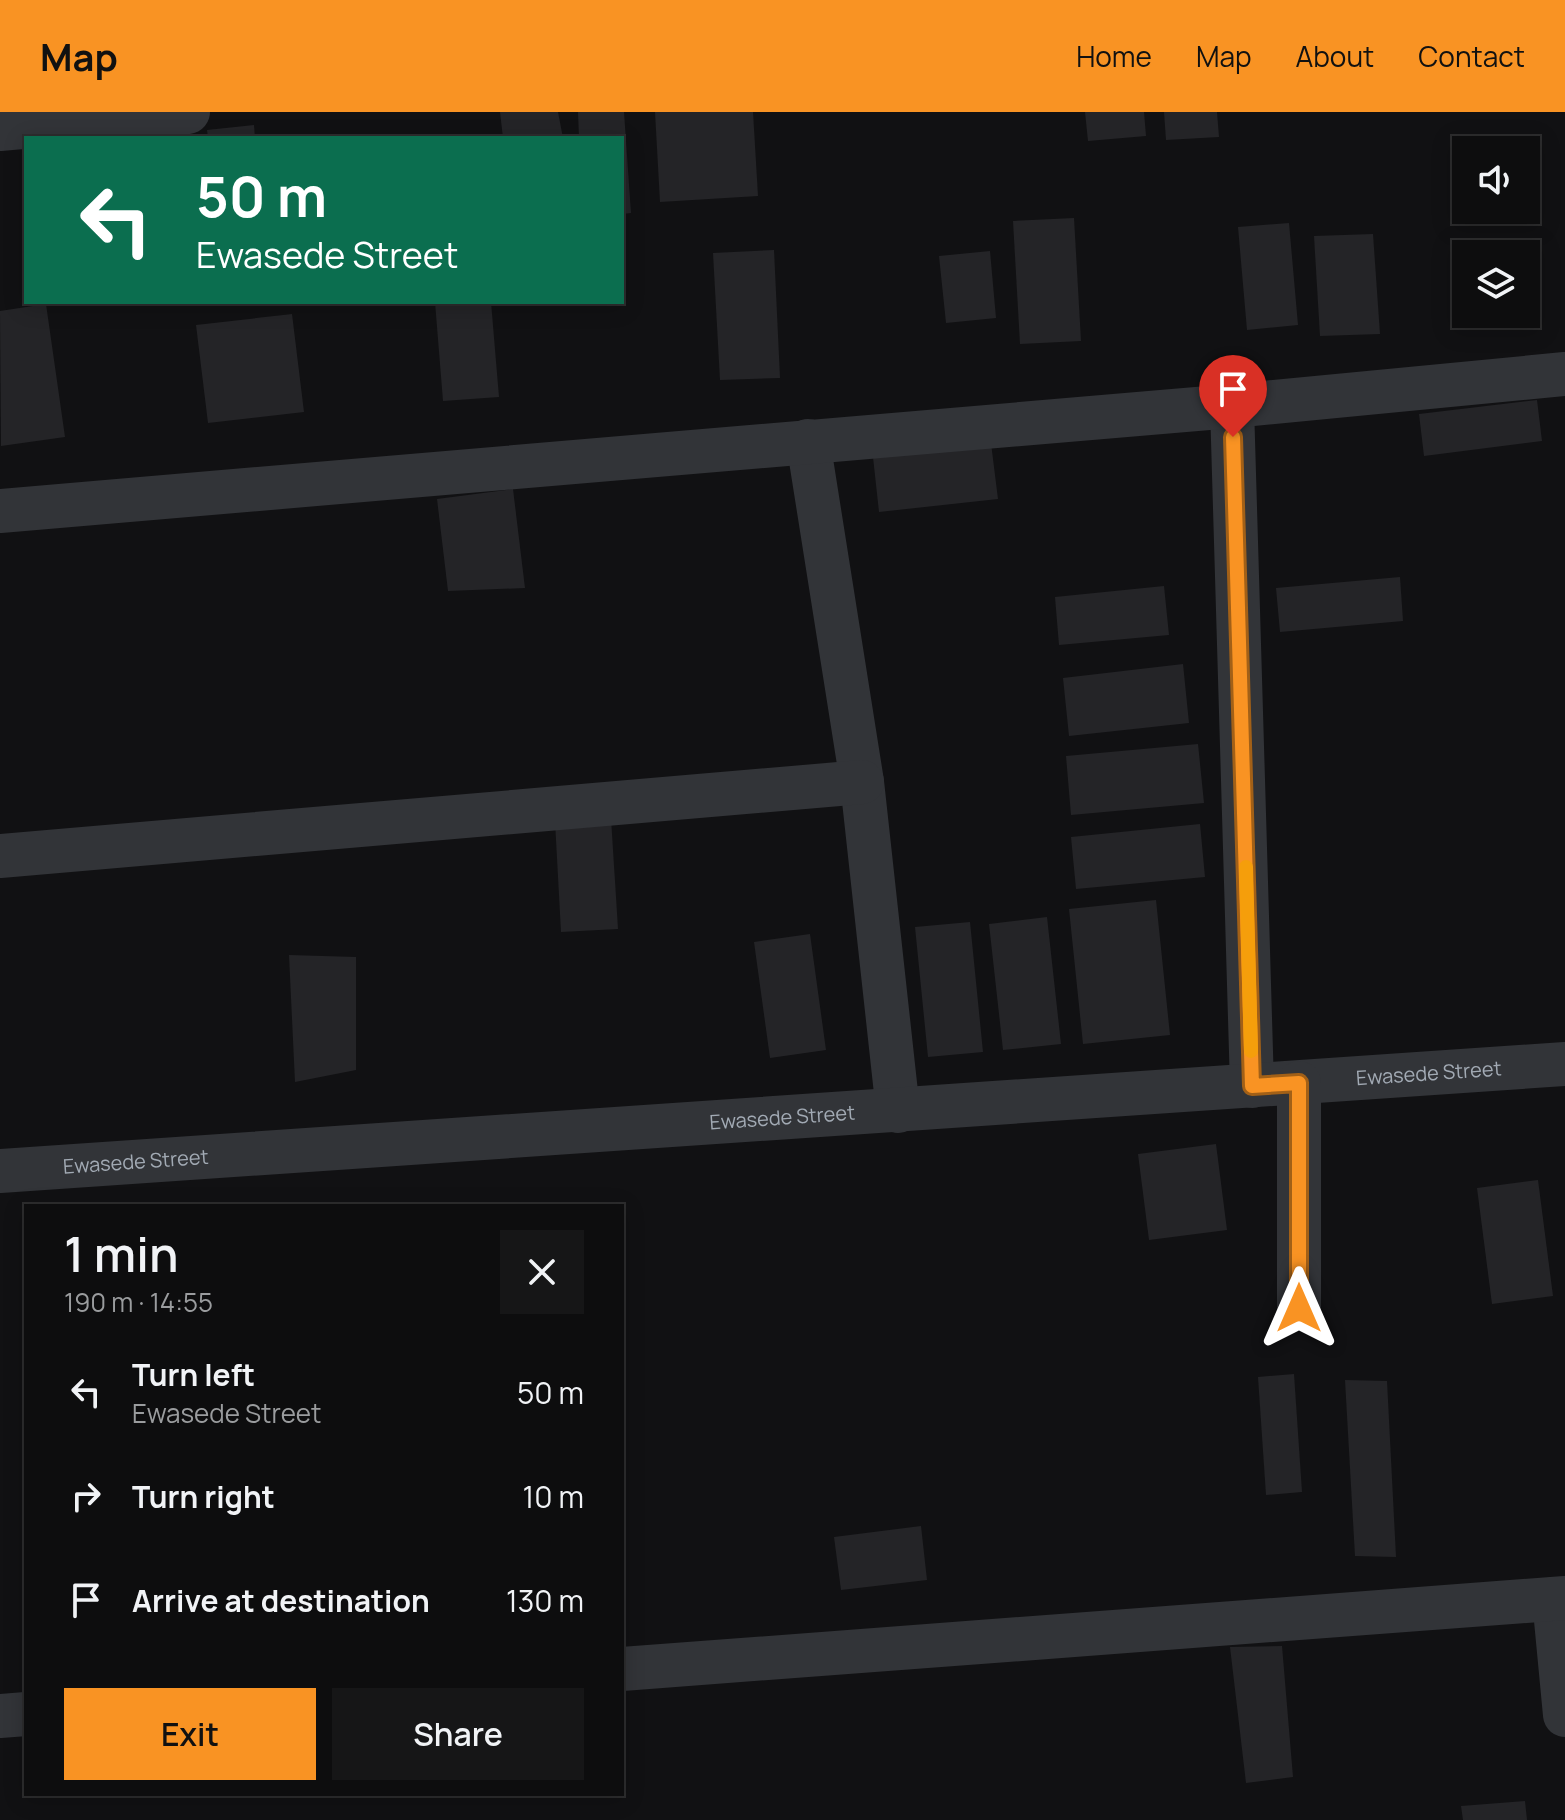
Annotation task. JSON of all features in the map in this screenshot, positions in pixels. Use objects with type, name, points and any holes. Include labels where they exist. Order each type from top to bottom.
[{"type":"street","points":[[0,129],[188,112]]},
{"type":"street","points":[[0,511],[1232,406],[1565,374]]},
{"type":"street","points":[[1232,406],[1252,1086]]},
{"type":"street","points":[[808,441],[862,782],[898,1111]]},
{"type":"street","points":[[0,856],[862,782]]},
{"type":"street","name":"Ewasede Street","points":[[0,1171],[1565,1064]]},
{"type":"street","points":[[1299,1083],[1299,1308]]},
{"type":"street","points":[[624,1669],[1560,1599],[1565,1715]]},
{"type":"street","points":[[0,1716],[24,1714]]},
{"type":"building","points":[[500,112],[558,112],[563,136],[503,136]]},
{"type":"building","points":[[578,112],[624,112],[631,213],[624,214],[624,136],[579,136]]},
{"type":"building","points":[[655,112],[753,112],[758,196],[660,202]]},
{"type":"building","points":[[1085,112],[1144,112],[1146,136],[1088,141]]},
{"type":"building","points":[[1164,112],[1217,112],[1219,137],[1166,140]]},
{"type":"building","points":[[254,125],[255,136],[208,136],[207,130]]},
{"type":"building","points":[[1074,218],[1081,341],[1020,344],[1013,221]]},
{"type":"building","points":[[1289,223],[1298,325],[1247,330],[1238,227]]},
{"type":"building","points":[[1373,234],[1380,334],[1320,336],[1314,236]]},
{"type":"building","points":[[774,250],[780,378],[720,380],[713,253]]},
{"type":"building","points":[[990,251],[996,318],[946,323],[939,256]]},
{"type":"building","points":[[46,304],[65,437],[1,446],[0,311]]},
{"type":"building","points":[[435,304],[491,304],[499,397],[443,401]]},
{"type":"building","points":[[292,314],[304,412],[208,423],[196,325]]},
{"type":"building","points":[[1537,400],[1542,441],[1424,456],[1419,414]]},
{"type":"building","points":[[990,435],[998,499],[879,512],[872,448]]},
{"type":"building","points":[[513,489],[525,588],[448,591],[437,499]]},
{"type":"building","points":[[1400,577],[1403,621],[1280,632],[1276,588]]},
{"type":"building","points":[[1164,586],[1169,635],[1059,645],[1055,597]]},
{"type":"building","points":[[1183,664],[1189,723],[1069,736],[1063,678]]},
{"type":"building","points":[[1198,744],[1204,803],[1071,815],[1066,756]]},
{"type":"building","points":[[611,818],[618,929],[561,932],[555,821]]},
{"type":"building","points":[[1200,824],[1205,877],[1076,889],[1071,837]]},
{"type":"building","points":[[1156,900],[1170,1035],[1083,1044],[1069,909]]},
{"type":"building","points":[[1047,917],[1061,1044],[1003,1050],[989,924]]},
{"type":"building","points":[[970,922],[983,1052],[928,1057],[915,927]]},
{"type":"building","points":[[810,934],[826,1050],[770,1058],[754,942]]},
{"type":"building","points":[[289,955],[356,957],[356,1070],[295,1082]]},
{"type":"building","points":[[1216,1144],[1227,1230],[1149,1240],[1138,1154]]},
{"type":"building","points":[[1538,1180],[1553,1296],[1492,1304],[1477,1188]]},
{"type":"building","points":[[1294,1374],[1302,1492],[1266,1495],[1258,1377]]},
{"type":"building","points":[[1345,1380],[1387,1381],[1396,1557],[1355,1556]]},
{"type":"building","points":[[921,1526],[927,1580],[841,1590],[834,1537]]},
{"type":"building","points":[[1282,1646],[1293,1777],[1246,1783],[1230,1647]]},
{"type":"building","points":[[1525,1801],[1527,1820],[1463,1820],[1461,1806]]},
{"type":"slow traffic","points":[[1246,867],[1251,1051]]},
{"type":"route","points":[[1233,437],[1252,1086],[1299,1083],[1299,1308]]}]
